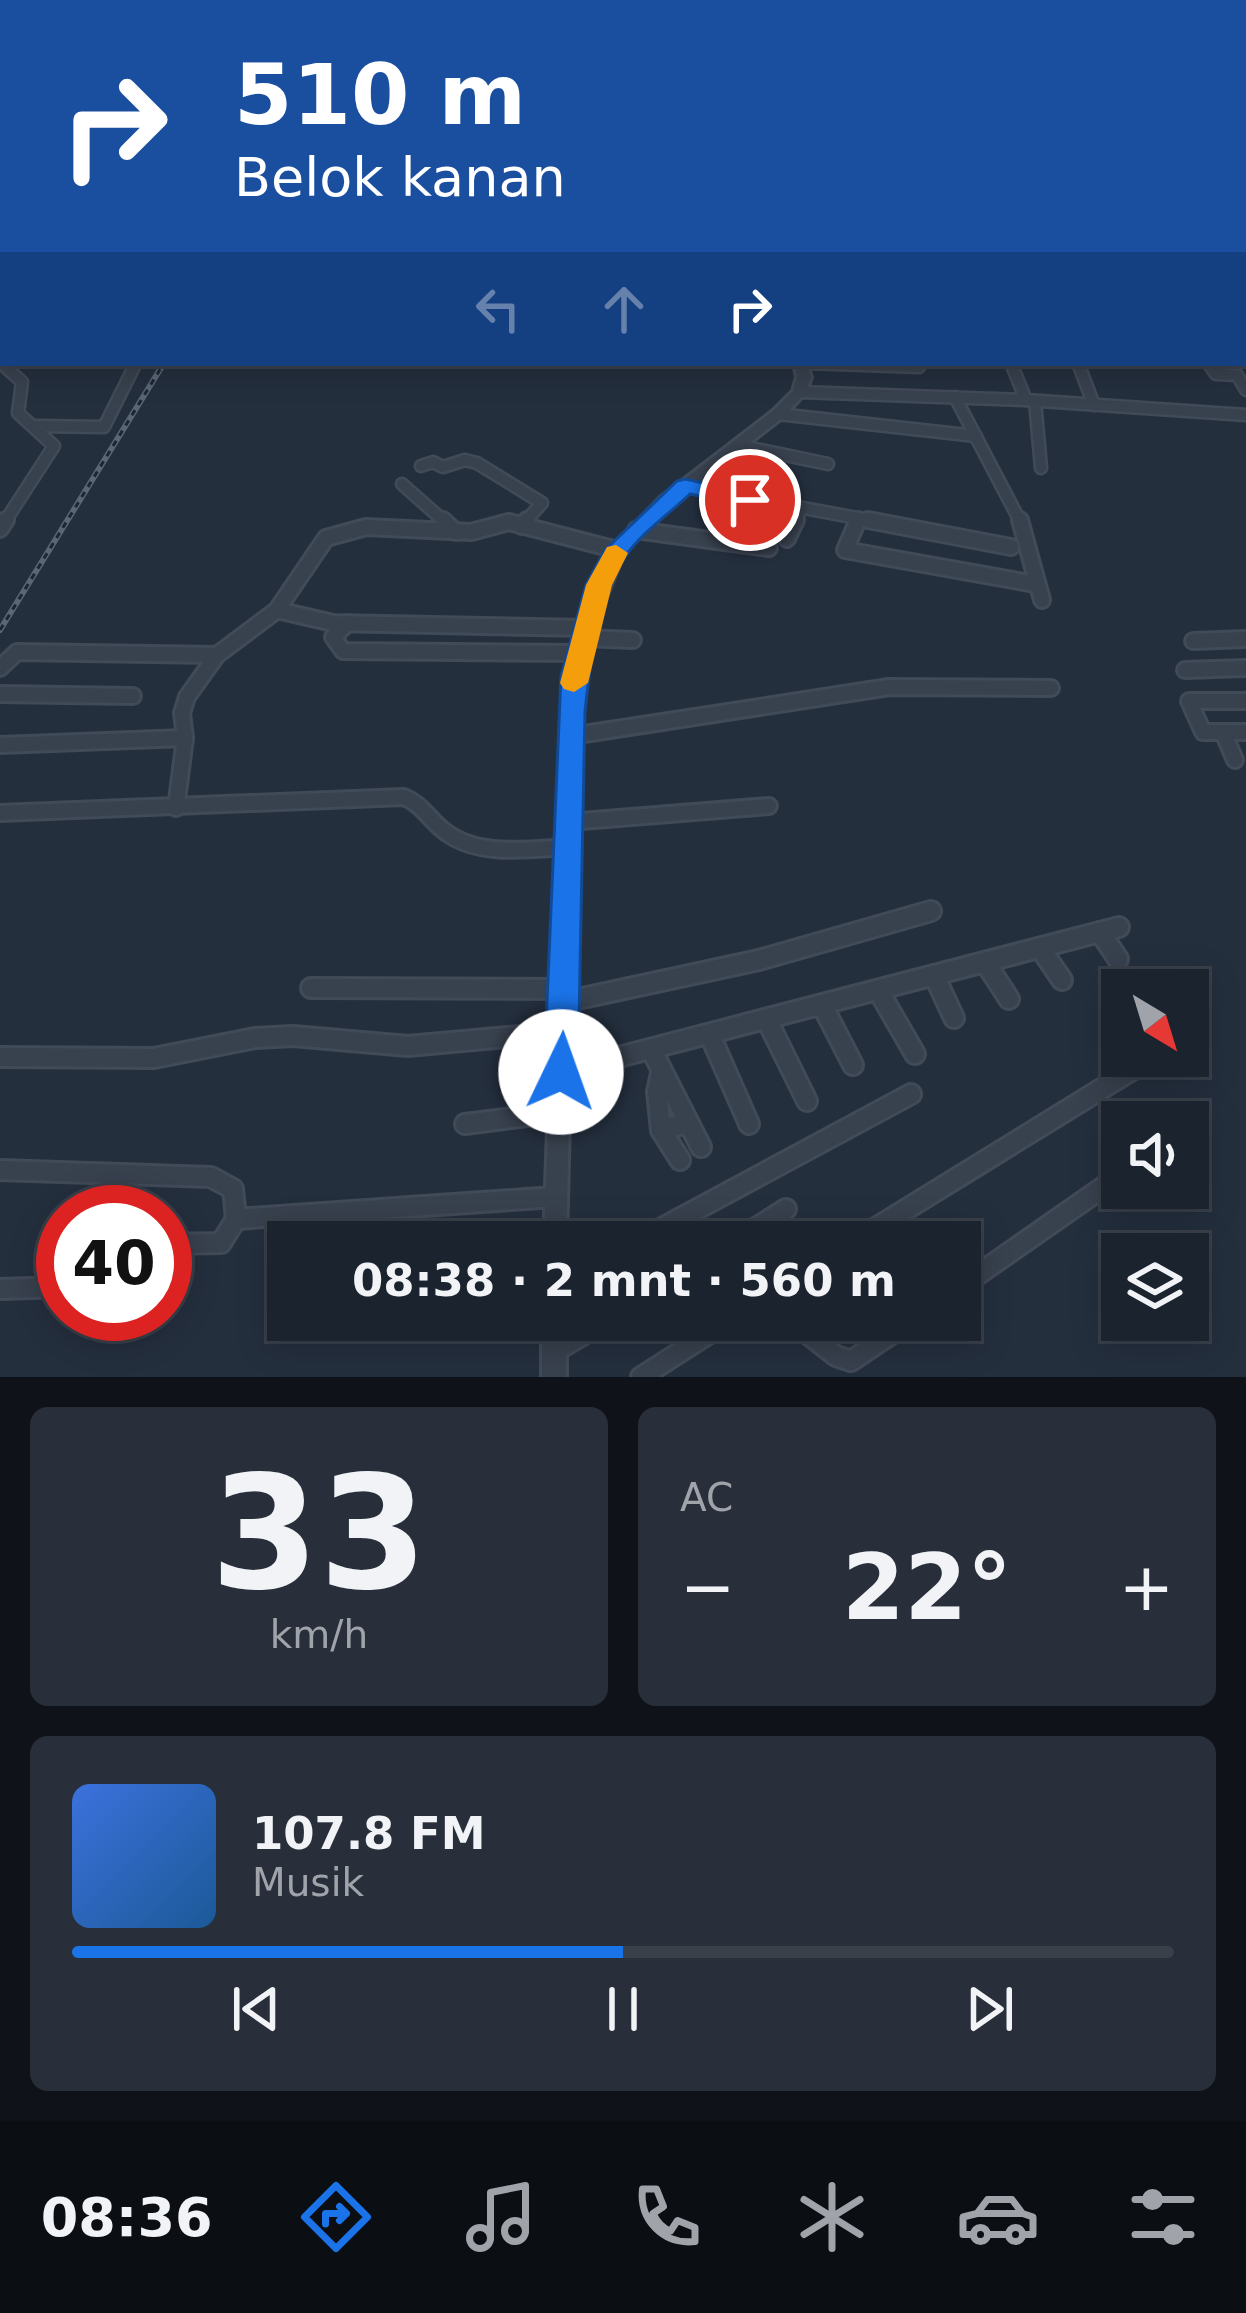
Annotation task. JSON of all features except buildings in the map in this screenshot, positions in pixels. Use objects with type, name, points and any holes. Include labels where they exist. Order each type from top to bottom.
[{"type":"street","points":[[0,529],[54,446],[18,413],[22,382],[7,366]]},
{"type":"street","points":[[35,426],[106,426],[135,366]]},
{"type":"street","points":[[555,1221],[571,736],[583,640],[617,550],[685,486],[778,415],[799,392],[803,366]]},
{"type":"street","points":[[891,366],[920,367]]},
{"type":"street","points":[[1012,366],[1030,400],[1041,468]]},
{"type":"street","points":[[1079,366],[1094,405]]},
{"type":"street","points":[[1210,366],[1216,374],[1237,375],[1246,390]]},
{"type":"street","points":[[799,392],[1030,400],[1246,415]]},
{"type":"street","points":[[955,398],[1021,522],[1042,600]]},
{"type":"street","points":[[778,415],[976,436]]},
{"type":"street","points":[[737,445],[827,464]]},
{"type":"street","points":[[421,466],[433,462],[444,467],[467,459],[542,502],[522,526]]},
{"type":"street","points":[[402,484],[455,532]]},
{"type":"street","points":[[685,486],[1011,547]]},
{"type":"street","points":[[733,525],[750,500]]},
{"type":"street","points":[[787,539],[801,509]]},
{"type":"street","points":[[858,520],[845,550],[1035,584]]},
{"type":"street","points":[[176,808],[187,697],[217,655],[277,610],[326,538],[366,527],[455,532],[506,523],[617,550]]},
{"type":"street","points":[[636,530],[769,548]]},
{"type":"street","points":[[277,610],[324,622],[583,640]]},
{"type":"street","points":[[350,621],[333,637],[343,651],[633,640]]},
{"type":"street","points":[[1193,641],[1246,639]]},
{"type":"street","points":[[0,668],[17,652],[217,655]]},
{"type":"street","points":[[1185,670],[1246,668]]},
{"type":"street","points":[[571,736],[889,687],[1051,688]]},
{"type":"street","points":[[0,694],[133,696]]},
{"type":"street","points":[[1246,700],[1189,701],[1203,732],[1246,732]]},
{"type":"street","points":[[1223,732],[1235,760]]},
{"type":"street","points":[[0,745],[185,738]]},
{"type":"street","points":[[0,812],[404,797],[415,800],[441,829],[461,840],[501,848],[568,847]]},
{"type":"street","points":[[569,823],[769,806]]},
{"type":"street","points":[[311,988],[564,995],[759,961],[931,911]]},
{"type":"street","points":[[561,1072],[1119,927]]},
{"type":"street","points":[[1100,932],[1118,959]]},
{"type":"street","points":[[1040,948],[1062,980]]},
{"type":"street","points":[[985,962],[1009,999]]},
{"type":"street","points":[[934,975],[954,1018]]},
{"type":"street","points":[[878,990],[914,1054]]},
{"type":"street","points":[[822,1004],[854,1065]]},
{"type":"street","points":[[767,1020],[807,1101]]},
{"type":"street","points":[[0,1057],[154,1058],[255,1038],[292,1036],[408,1046],[563,1032]]},
{"type":"street","points":[[710,1035],[749,1124]]},
{"type":"street","points":[[651,1048],[701,1147]]},
{"type":"street","points":[[661,1073],[657,1092],[661,1130],[680,1160]]},
{"type":"street","points":[[887,1221],[1121,1077]]},
{"type":"street","points":[[675,1221],[911,1094]]},
{"type":"street","points":[[465,1124],[559,1112]]},
{"type":"street","points":[[661,1130],[687,1123]]},
{"type":"street","points":[[0,1170],[212,1177],[233,1189],[236,1219],[221,1243],[192,1244]]},
{"type":"street","points":[[981,1272],[1101,1189]]},
{"type":"street","points":[[236,1219],[555,1197]]},
{"type":"street","points":[[767,1221],[786,1209]]},
{"type":"street","points":[[0,1289],[36,1288]]},
{"type":"street","points":[[554,1364],[582,1341]]},
{"type":"street","points":[[641,1377],[697,1341]]},
{"type":"street","points":[[817,1341],[851,1361],[881,1341]]},
{"type":"railway","points":[[0,630],[162,366]]},
{"type":"slow traffic","points":[[574,683],[599,585],[616,553]]},
{"type":"route","points":[[561,1072],[571,712],[575,676],[599,585],[617,550],[685,486],[750,500]]}]
